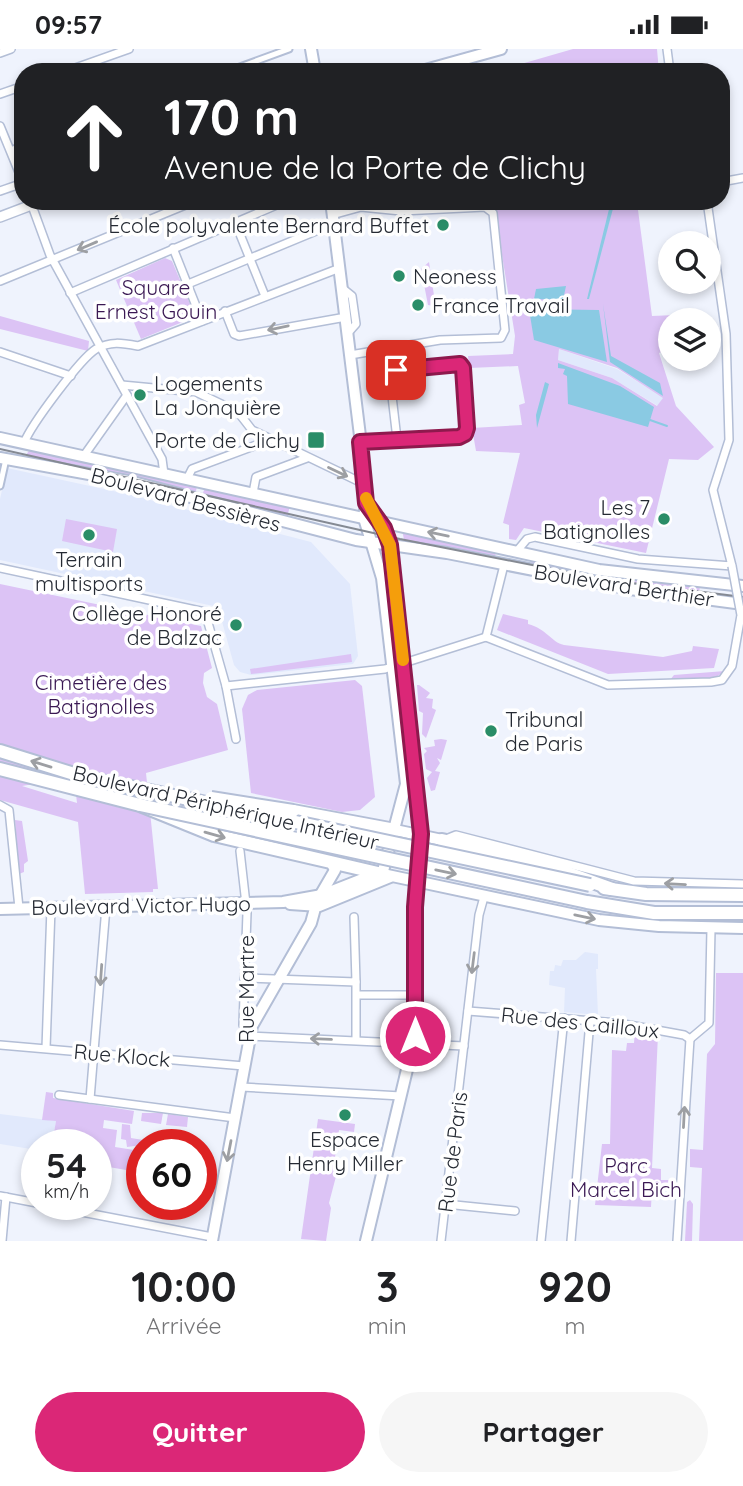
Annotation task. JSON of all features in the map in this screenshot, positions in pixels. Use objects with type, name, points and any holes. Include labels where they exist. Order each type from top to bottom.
[{"type":"highway","name":"Boulevard Périphérique Intérieur","points":[[0,751],[87,778],[590,885],[692,896],[743,895]]},
{"type":"highway","points":[[0,769],[140,805],[587,902],[654,913],[743,913]]},
{"type":"highway","points":[[155,792],[242,801],[395,830]]},
{"type":"highway","points":[[140,805],[243,847],[331,862],[384,875]]},
{"type":"highway","points":[[442,840],[534,862],[612,889]]},
{"type":"main road","points":[[443,63],[471,53],[501,49]]},
{"type":"main road","points":[[332,210],[364,480],[364,518],[382,578],[398,665],[421,834],[417,883],[414,1043],[366,1241]]},
{"type":"main road","name":"Boulevard Bessières","points":[[0,437],[364,518]]},
{"type":"main road","points":[[20,461],[24,443]]},
{"type":"main road","name":"Boulevard Bessières","points":[[3,458],[133,482],[291,526],[372,543]]},
{"type":"main road","points":[[366,503],[390,545],[406,784],[384,875]]},
{"type":"main road","name":"Boulevard Berthier","points":[[364,518],[635,576],[743,586]]},
{"type":"main road","name":"Boulevard Berthier","points":[[372,543],[504,565],[742,612]]},
{"type":"main road","name":"Boulevard Berthier","points":[[504,565],[517,551]]},
{"type":"main road","points":[[395,830],[442,840]]},
{"type":"main road","points":[[249,1036],[311,923],[316,906],[335,870],[331,862]]},
{"type":"main road","points":[[316,906],[384,875],[599,920],[711,929],[743,928]]},
{"type":"main road","name":"Boulevard Victor Hugo","points":[[282,902],[321,895],[384,875]]},
{"type":"main road","name":"Boulevard Victor Hugo","points":[[0,909],[282,902],[316,906]]},
{"type":"main road","name":"Rue Martre","points":[[212,1239],[249,1036]]},
{"type":"street","points":[[0,53],[11,49]]},
{"type":"street","points":[[89,63],[129,49]]},
{"type":"street","points":[[251,63],[289,49]]},
{"type":"street","points":[[0,126],[14,161]]},
{"type":"street","points":[[0,151],[14,148]]},
{"type":"street","points":[[34,210],[53,260],[70,293],[162,459],[164,474]]},
{"type":"street","points":[[0,281],[173,210]]},
{"type":"street","points":[[70,293],[264,210]]},
{"type":"street","points":[[188,284],[354,210]]},
{"type":"street","points":[[399,210],[460,210]]},
{"type":"street","points":[[350,355],[440,340],[496,339],[505,333],[497,241],[490,210]]},
{"type":"street","points":[[226,686],[344,674],[398,665],[486,637],[608,685],[722,680],[732,666],[742,612],[713,490],[729,440],[726,334],[708,210]]},
{"type":"street","points":[[235,222],[265,296]]},
{"type":"street","points":[[173,248],[202,321]]},
{"type":"street","points":[[24,443],[71,376],[99,348],[115,342],[138,346],[340,268]]},
{"type":"street","points":[[342,288],[352,296],[356,324],[348,333]]},
{"type":"street","points":[[225,311],[237,336],[346,317]]},
{"type":"street","points":[[0,352],[71,376]]},
{"type":"street","points":[[360,442],[465,434],[463,368],[460,364],[393,372],[390,379],[397,439]]},
{"type":"street","points":[[122,385],[195,393],[238,412],[251,430],[270,440],[358,481],[364,480]]},
{"type":"street","points":[[83,457],[127,395]]},
{"type":"street","points":[[187,479],[192,469],[270,440]]},
{"type":"street","points":[[0,486],[3,458]]},
{"type":"street","points":[[253,493],[256,477],[307,458]]},
{"type":"street","points":[[517,551],[527,540],[535,537],[638,559],[732,566]]},
{"type":"street","points":[[486,637],[504,565]]},
{"type":"street","points":[[0,568],[205,612],[226,686],[236,740]]},
{"type":"street","points":[[0,805],[9,810],[19,908]]},
{"type":"street","points":[[442,840],[456,835],[634,881],[743,884]]},
{"type":"street","name":"Rue Martre","points":[[243,847],[243,1025],[249,1036]]},
{"type":"street","name":"Rue de Paris","points":[[441,1241],[484,897]]},
{"type":"street","points":[[90,1099],[96,1053],[106,907]]},
{"type":"street","points":[[46,1048],[51,908]]},
{"type":"street","points":[[354,917],[358,995],[356,1040]]},
{"type":"street","points":[[677,1241],[690,1039],[709,1023],[711,929]]},
{"type":"street","points":[[244,978],[356,982]]},
{"type":"street","points":[[358,995],[415,995]]},
{"type":"street","name":"Rue des Cailloux","points":[[468,1011],[590,1021],[665,1031],[690,1039]]},
{"type":"street","points":[[541,1241],[564,1018]]},
{"type":"street","points":[[571,1241],[590,1021]]},
{"type":"street","points":[[249,1036],[464,1046]]},
{"type":"street","name":"Rue Klock","points":[[0,1045],[244,1066]]},
{"type":"street","points":[[241,1087],[401,1096]]},
{"type":"street","points":[[59,1095],[235,1118]]},
{"type":"street","points":[[2,1241],[3,1197],[21,1201]]},
{"type":"street","points":[[445,1205],[515,1212]]},
{"type":"street","points":[[112,1219],[212,1239]]},
{"type":"shaded area","points":[[559,349],[617,369],[664,398],[658,406],[612,378],[558,360]]},
{"type":"shaded area","points":[[7,468],[127,494],[311,542],[350,584],[358,656],[353,664],[251,675],[240,672],[234,665],[218,607],[0,560],[0,499]]},
{"type":"shaded area","points":[[585,952],[598,954],[598,1015],[564,1012],[565,988],[549,985],[550,971],[554,971],[555,965],[561,966],[563,960],[576,960]]},
{"type":"shaded area","points":[[0,1114],[56,1121],[55,1129],[21,1129],[21,1147],[0,1144]]},
{"type":"green space","points":[[573,49],[657,49],[658,63],[524,63]]},
{"type":"green space","points":[[495,210],[638,210],[652,316],[658,316],[658,371],[665,371],[676,406],[714,447],[698,460],[669,459],[646,553],[524,528],[516,540],[509,539],[509,525],[503,523],[520,453],[476,451],[472,428],[522,425],[519,405],[525,403],[518,366],[469,368],[468,356],[513,354],[515,336]],"holes":[[[559,349],[617,368],[663,398],[657,406],[612,378],[558,360]]]},
{"type":"green space","name":"Square Ernest Gouin","points":[[165,258],[172,261],[193,311],[190,319],[141,339],[116,280]]},
{"type":"green space","points":[[429,262],[434,306],[428,305],[421,269]]},
{"type":"green space","points":[[0,316],[89,341],[88,351],[0,329]]},
{"type":"green space","points":[[31,448],[197,486],[195,496],[113,474],[29,458],[26,455]]},
{"type":"green space","points":[[205,487],[290,506],[286,521],[202,496]]},
{"type":"green space","name":"Terrain multisports","points":[[66,519],[117,529],[113,552],[62,541]]},
{"type":"green space","points":[[402,530],[496,550],[495,559],[405,544]]},
{"type":"green space","points":[[532,559],[700,586],[699,593],[631,586],[531,565]]},
{"type":"green space","name":"Cimetière des Batignolles","points":[[0,584],[201,626],[212,668],[204,673],[203,683],[207,697],[217,704],[228,750],[146,773],[158,889],[153,889],[153,892],[85,894],[78,822],[0,800]],"holes":[[[74,777],[77,803],[22,786]]]},
{"type":"green space","points":[[503,614],[528,620],[528,624],[564,645],[663,657],[692,651],[693,646],[719,649],[714,668],[608,674],[497,630]]},
{"type":"green space","points":[[351,654],[352,662],[251,674],[250,669]]},
{"type":"green space","points":[[725,671],[713,679],[670,680],[674,675]]},
{"type":"green space","points":[[355,680],[362,686],[375,797],[360,810],[342,812],[251,793],[242,709],[248,695],[257,690]]},
{"type":"green space","points":[[417,685],[430,693],[426,698],[433,699],[432,708],[436,710],[426,738],[422,734],[423,713],[419,711]]},
{"type":"green space","points":[[434,740],[447,740],[441,760],[437,758],[440,763],[435,771],[440,772],[435,790],[431,791],[427,778],[432,772],[426,769],[424,754],[427,751],[424,748],[435,746]]},
{"type":"green space","points":[[15,820],[22,821],[28,861],[24,864],[24,872],[19,874]]},
{"type":"green space","points":[[716,973],[743,973],[743,1241],[699,1241],[702,1168],[690,1167],[690,1149],[703,1150],[707,1054],[715,1044]]},
{"type":"green space","name":"Parc Marcel Bich","points":[[635,1030],[658,1034],[652,1168],[661,1169],[661,1180],[674,1180],[674,1190],[652,1189],[651,1207],[595,1205],[602,1144],[610,1144],[612,1050],[626,1051],[627,1043],[634,1043]]},
{"type":"green space","points":[[46,1092],[53,1093],[53,1098],[134,1111],[132,1124],[104,1120],[103,1128],[110,1129],[55,1129],[56,1121],[42,1120]]},
{"type":"green space","points":[[142,1113],[163,1113],[161,1124],[141,1121]]},
{"type":"green space","points":[[168,1114],[188,1117],[187,1127],[166,1125]]},
{"type":"green space","points":[[318,1119],[355,1124],[354,1132],[339,1130],[334,1164],[339,1165],[329,1203],[331,1208],[326,1241],[301,1239]]},
{"type":"green space","points":[[122,1124],[130,1125],[130,1129],[126,1129],[126,1140],[121,1139]]},
{"type":"green space","points":[[112,1129],[117,1130],[115,1147],[126,1149],[126,1170],[112,1168]]},
{"type":"green space","points":[[690,1200],[693,1204],[692,1241],[685,1241],[687,1202]]},
{"type":"water","points":[[609,210],[613,210],[589,299]]},
{"type":"water","points":[[566,286],[563,300],[534,299],[536,289]]},
{"type":"water","points":[[603,304],[611,356],[660,383],[663,396],[610,362]]},
{"type":"water","points":[[529,309],[599,310],[607,362],[534,340]]},
{"type":"water","points":[[558,363],[620,386],[654,407],[648,427],[568,404],[567,376],[563,374],[565,369],[558,368]]},
{"type":"water","points":[[545,382],[549,384],[537,428],[536,415]]},
{"type":"waterway","points":[[650,420],[667,426]]},
{"type":"tram line","points":[[0,449],[400,539],[608,580],[743,597]]},
{"type":"slow traffic","points":[[366,498],[369,508],[384,528],[390,545],[403,660]]},
{"type":"place","name":"École polyvalente Bernard Buffet","points":[[443,225]]},
{"type":"place","name":"Neoness","points":[[399,276]]},
{"type":"place","name":"France Travail","points":[[418,305]]},
{"type":"place","name":"Logements La Jonquière","points":[[140,395]]},
{"type":"place","name":"Porte de Clichy","points":[[316,440]]},
{"type":"place","name":"Les 7 Batignolles","points":[[664,519]]},
{"type":"place","name":"Terrain multisports","points":[[89,535]]},
{"type":"place","name":"Collège Honoré de Balzac","points":[[236,625]]},
{"type":"place","name":"Tribunal de Paris","points":[[491,731]]},
{"type":"place","name":"Espace Henry Miller","points":[[345,1115]]},
{"type":"route","points":[[396,370],[460,364],[463,368],[467,428],[465,434],[459,437],[360,442],[366,503],[384,528],[390,545],[419,805],[421,834],[415,907],[415,1036]]}]
